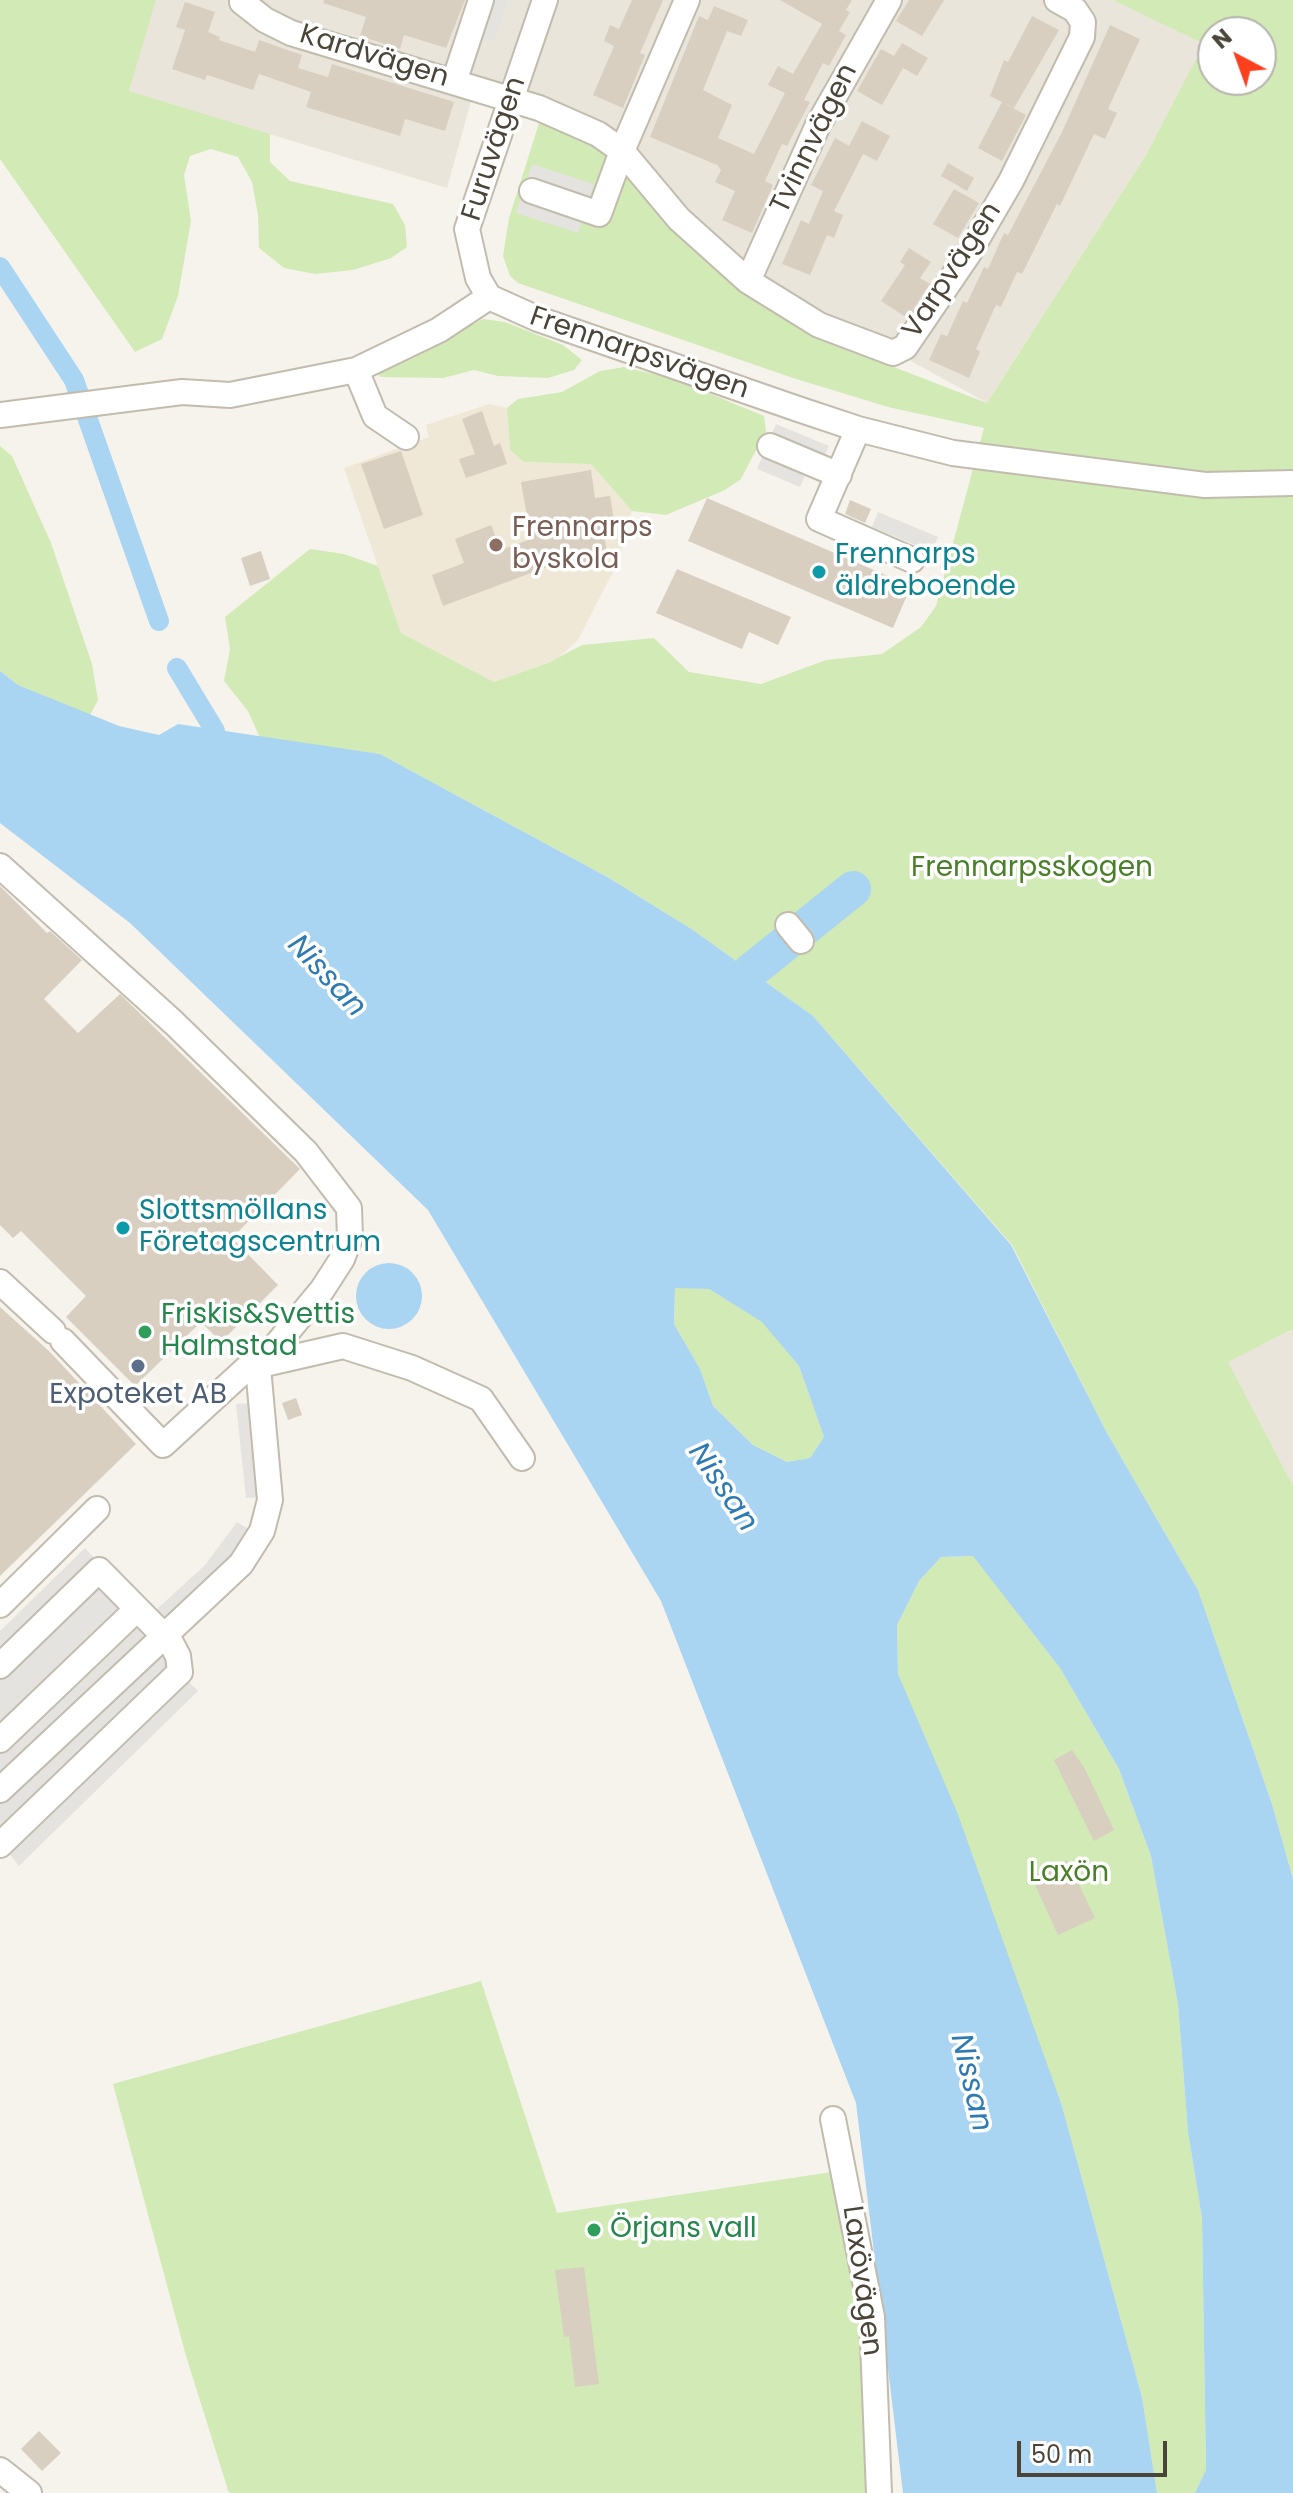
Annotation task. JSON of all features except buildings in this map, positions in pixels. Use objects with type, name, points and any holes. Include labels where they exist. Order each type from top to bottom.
[{"type":"street","points":[[454,82],[481,0]]},
{"type":"street","name":"Furuvägen","points":[[489,297],[474,266],[467,229],[479,183],[545,0]]},
{"type":"street","points":[[532,191],[599,214],[622,151],[687,0]]},
{"type":"street","name":"Tvinnvägen","points":[[748,281],[818,125],[889,0]]},
{"type":"street","name":"Varpvägen","points":[[511,100],[569,120],[622,151],[679,219],[748,281],[819,325],[893,353],[905,347],[969,253],[1011,181],[1082,37],[1083,22],[1075,10],[1057,0]]},
{"type":"street","name":"Kardvägen","points":[[242,2],[265,20],[291,33],[511,100]]},
{"type":"street","points":[[8,414],[182,392],[230,395],[356,370],[439,330],[489,297]]},
{"type":"street","name":"Frennarpsvägen","points":[[489,297],[538,319],[858,429],[953,453],[1205,485],[1293,483]]},
{"type":"street","points":[[356,370],[375,416],[406,437]]},
{"type":"street","points":[[858,429],[819,519],[912,560]]},
{"type":"street","points":[[770,446],[839,475]]},
{"type":"street","points":[[0,866],[174,1023],[295,1141],[349,1208],[350,1238],[342,1259],[258,1367],[270,1500],[262,1531],[241,1564],[0,1790]]},
{"type":"street","points":[[0,1282],[58,1336],[163,1445],[247,1368],[343,1346],[412,1368],[481,1399],[522,1458]]},
{"type":"street","points":[[2,1599],[97,1509]]},
{"type":"street","points":[[0,1666],[99,1570],[163,1636],[178,1656],[180,1672],[0,1845]]},
{"type":"street","points":[[0,1740],[137,1609]]},
{"type":"street","name":"Laxövägen","points":[[833,2119],[872,2317],[879,2493]]},
{"type":"street","points":[[0,2470],[29,2493]]},
{"type":"shaded area","points":[[156,0],[1188,0],[1197,23],[1197,59],[1146,155],[987,403],[768,282],[693,213],[610,127],[478,76],[447,188],[128,91]]},
{"type":"shaded area","points":[[487,0],[508,0],[494,42],[475,36]]},
{"type":"shaded area","points":[[532,164],[594,184],[578,233],[516,213]]},
{"type":"shaded area","name":"Frennarps byskola","points":[[489,404],[507,408],[510,450],[524,462],[591,464],[632,511],[622,535],[621,556],[578,640],[557,659],[494,682],[401,633],[344,468],[429,437],[426,425]]},
{"type":"shaded area","points":[[776,424],[829,446],[823,459],[813,456],[800,487],[757,469]]},
{"type":"shaded area","points":[[878,512],[938,537],[932,552],[872,527]]},
{"type":"shaded area","points":[[1293,1329],[1293,1486],[1227,1362]]},
{"type":"shaded area","points":[[249,1403],[258,1497],[246,1498],[236,1404]]},
{"type":"shaded area","points":[[237,1522],[250,1530],[235,1553],[166,1620],[156,1610],[205,1565]]},
{"type":"shaded area","points":[[85,1548],[96,1560],[123,1609],[121,1612],[198,1691],[19,1866],[0,1841],[0,1631]]},
{"type":"green space","points":[[0,0],[156,0],[129,91],[270,134],[270,162],[290,181],[393,204],[405,225],[407,247],[391,258],[353,270],[315,274],[284,268],[259,248],[258,215],[252,182],[238,157],[211,149],[190,156],[184,175],[191,221],[178,296],[162,339],[135,352],[0,159]]},
{"type":"green space","name":"Frennarpsskogen","points":[[1113,0],[1293,0],[1293,1329],[1228,1362],[1293,1486],[1293,1879],[1272,1804],[1198,1590],[1107,1433],[1012,1245],[813,1016],[693,930],[609,878],[380,754],[260,738],[248,711],[224,681],[230,649],[225,617],[310,549],[344,554],[378,566],[401,633],[494,682],[550,662],[582,645],[654,638],[689,672],[761,684],[826,660],[882,654],[921,627],[936,606],[984,428],[888,407],[793,378],[518,283],[510,276],[503,256],[509,218],[540,120],[595,146],[779,314],[842,347],[987,403],[1146,155],[1197,57],[1197,96],[1277,96],[1277,16],[1197,16],[1197,41]]},
{"type":"green space","points":[[483,319],[505,322],[563,345],[582,360],[574,370],[548,378],[498,376],[474,370],[443,378],[380,377],[377,372]]},
{"type":"green space","points":[[624,367],[674,379],[764,416],[766,431],[741,479],[725,490],[666,515],[632,511],[591,464],[524,462],[510,450],[507,408],[518,399],[562,392],[600,371]]},
{"type":"green space","points":[[0,446],[12,456],[51,543],[92,664],[98,700],[90,715],[18,685],[0,671]]},
{"type":"green space","points":[[675,1287],[709,1289],[763,1322],[799,1366],[824,1437],[810,1458],[787,1462],[753,1445],[713,1406],[700,1369],[674,1324]]},
{"type":"green space","name":"Laxön","points":[[974,1556],[1060,1668],[1119,1769],[1151,1856],[1178,2004],[1188,2132],[1202,2218],[1206,2471],[1195,2493],[1157,2493],[1142,2397],[1062,2106],[898,1674],[897,1625],[919,1581],[941,1557]]},
{"type":"green space","points":[[481,1981],[557,2213],[832,2172],[862,2281],[873,2493],[229,2493],[186,2356],[113,2084]]},
{"type":"water","name":"Nissan","points":[[0,671],[18,685],[119,726],[159,735],[178,724],[380,754],[609,878],[693,930],[813,1016],[1011,1245],[1107,1433],[1198,1590],[1272,1804],[1293,1879],[1293,2493],[1195,2493],[1206,2470],[1202,2218],[1188,2132],[1178,2004],[1151,1856],[1119,1769],[1060,1668],[973,1556],[941,1557],[919,1581],[897,1625],[898,1674],[957,1812],[1062,2106],[1142,2397],[1157,2493],[903,2493],[856,2103],[661,1601],[428,1210],[130,923],[0,823]],"holes":[[[675,1288],[709,1289],[762,1322],[799,1366],[824,1437],[810,1458],[787,1462],[753,1445],[713,1406],[700,1369],[674,1324]]]},
{"type":"water","points":[[382,1263],[396,1263],[408,1268],[417,1277],[422,1296],[420,1309],[413,1320],[396,1329],[382,1329],[370,1324],[361,1315],[356,1303],[356,1289],[361,1277],[370,1268]]},
{"type":"waterway","points":[[0,267],[74,380],[159,621]]},
{"type":"waterway","points":[[177,668],[215,731]]},
{"type":"waterway","points":[[751,971],[853,889]]},
{"type":"place","name":"Frennarps byskola","points":[[496,545]]},
{"type":"place","name":"Frennarps äldreboende","points":[[819,572]]},
{"type":"place","name":"Slottsmöllans Företagscentrum","points":[[123,1228]]},
{"type":"place","name":"Friskis&Svettis Halmstad","points":[[145,1332]]},
{"type":"place","name":"Expoteket AB","points":[[138,1366]]},
{"type":"place","name":"Örjans vall","points":[[594,2230]]}]
